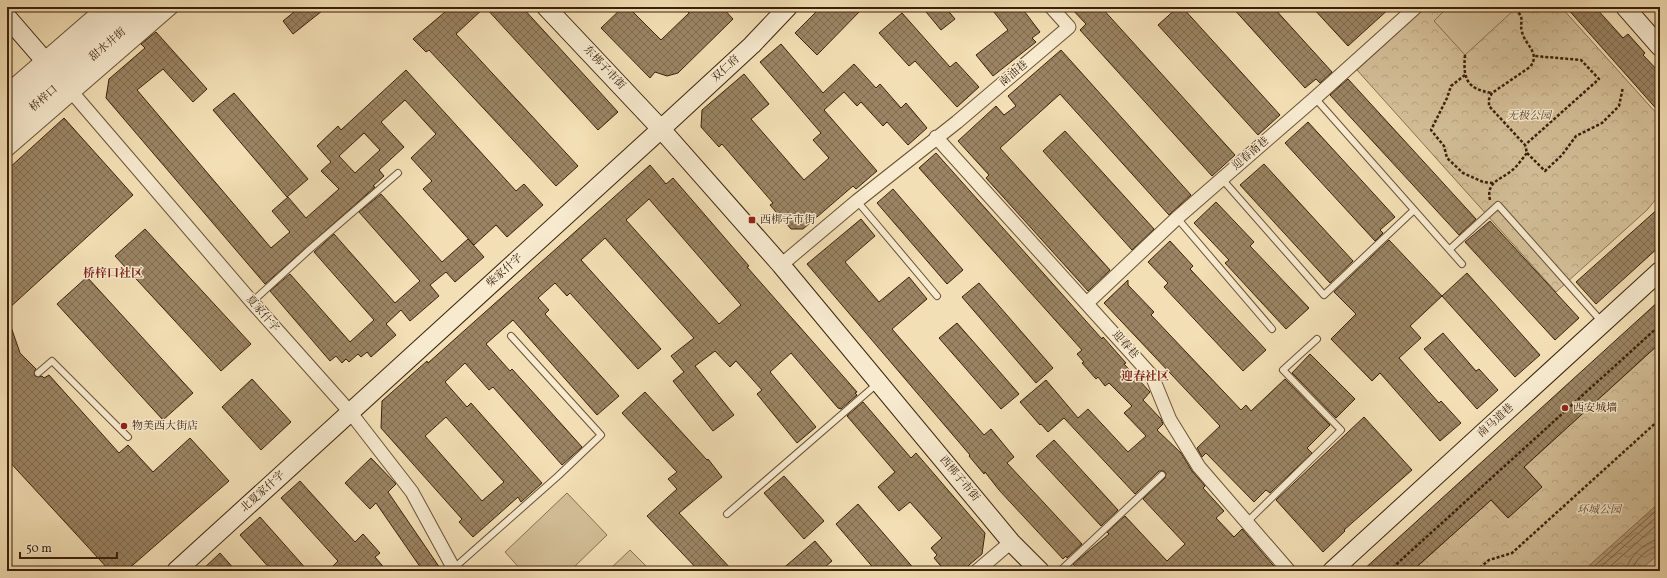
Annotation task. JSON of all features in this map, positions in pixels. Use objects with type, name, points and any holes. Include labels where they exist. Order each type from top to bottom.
[{"type":"street","points":[[7,91],[48,64],[104,7]]},
{"type":"street","name":"甜水井街","points":[[48,64],[125,7]]},
{"type":"street","name":"甜水井街","points":[[68,88],[152,7]]},
{"type":"street","points":[[7,150],[68,88],[172,7]]},
{"type":"street","name":"东梆子市街","points":[[546,7],[661,129]]},
{"type":"street","name":"双仁府","points":[[661,129],[752,45],[788,7]]},
{"type":"street","name":"南油巷","points":[[936,137],[958,122],[1069,27],[1051,7]]},
{"type":"street","name":"迎春南巷","points":[[1087,303],[1177,218],[1315,98],[1416,7]]},
{"type":"street","points":[[1625,7],[1660,47]]},
{"type":"street","points":[[7,17],[48,64]]},
{"type":"street","name":"夏家什字","points":[[48,64],[252,302],[350,412],[412,492],[454,570]]},
{"type":"street","name":"桥梓口","points":[[7,108],[48,64]]},
{"type":"street","name":"桥梓口","points":[[7,131],[68,88]]},
{"type":"street","name":"西梆子市街","points":[[661,129],[781,265],[1012,542],[1040,571]]},
{"type":"street","name":"柴家什字","points":[[350,412],[661,129]]},
{"type":"street","points":[[781,265],[857,200],[936,137]]},
{"type":"street","name":"迎春巷","points":[[936,137],[1152,376],[1170,420],[1199,467],[1289,571]]},
{"type":"street","name":"南马道巷","points":[[1332,571],[1660,271]]},
{"type":"street","name":"北夏家什字","points":[[176,571],[350,412]]},
{"type":"street","points":[[977,571],[1012,542]]},
{"type":"lane","points":[[1315,98],[1462,264]]},
{"type":"lane","points":[[252,302],[310,249],[398,173]]},
{"type":"lane","points":[[1222,179],[1324,295],[1414,210]]},
{"type":"lane","points":[[857,200],[937,296]]},
{"type":"lane","points":[[1450,250],[1498,205],[1603,324]]},
{"type":"lane","points":[[1177,218],[1272,329]]},
{"type":"lane","points":[[454,570],[601,435],[511,336]]},
{"type":"lane","points":[[1246,523],[1341,430],[1283,370],[1317,339]]},
{"type":"lane","points":[[38,373],[52,361],[128,437]]},
{"type":"lane","points":[[727,514],[879,382]]},
{"type":"lane","points":[[1060,571],[1162,476]]},
{"type":"path","points":[[1515,9],[1521,14],[1523,22],[1522,34],[1532,48],[1535,56],[1534,62],[1530,67],[1492,93],[1489,99],[1489,106],[1525,145],[1527,153],[1545,171],[1562,155],[1576,136],[1602,123],[1619,106],[1623,87]]},
{"type":"path","points":[[1465,55],[1465,75],[1473,86],[1484,92],[1492,93]]},
{"type":"path","points":[[1525,145],[1599,79],[1581,60],[1535,56]]},
{"type":"path","points":[[1465,75],[1451,86],[1447,98],[1431,130],[1444,146],[1447,158],[1462,172],[1483,182],[1493,183]]},
{"type":"path","points":[[1493,210],[1489,193],[1493,183],[1511,172],[1527,153]]},
{"type":"path","points":[[1389,571],[1660,325]]},
{"type":"path","points":[[1476,571],[1489,560],[1512,553],[1660,419]]},
{"type":"green space","name":"无极公园","points":[[1426,7],[1561,7],[1658,115],[1659,191],[1656,199],[1647,210],[1556,292],[1357,70]]},
{"type":"green space","points":[[1448,7],[1514,7],[1515,9],[1465,55],[1434,21]]},
{"type":"green space","name":"环城公园","points":[[1657,346],[1660,350],[1660,571],[1412,571],[1491,500],[1508,518],[1542,487],[1524,467]]},
{"type":"green space","points":[[567,493],[607,535],[570,571],[522,571],[505,552]]},
{"type":"green space","points":[[630,550],[651,571],[608,571]]},
{"type":"water","points":[[1660,502],[1660,553],[1639,571],[1583,571]]},
{"type":"building","points":[[300,7],[327,7],[293,34],[283,21]]},
{"type":"building","points":[[440,7],[485,7],[456,34],[578,166],[556,186],[429,50],[426,52],[413,39],[445,12]]},
{"type":"building","points":[[485,7],[522,7],[618,112],[598,130]]},
{"type":"building","points":[[623,7],[628,7],[661,40],[689,13],[684,7],[722,7],[733,19],[678,73],[667,76],[655,72],[650,78],[601,28]]},
{"type":"building","points":[[821,7],[864,7],[817,55],[795,33]]},
{"type":"building","points":[[922,7],[945,7],[955,19],[941,30]]},
{"type":"building","points":[[990,7],[1021,7],[1040,32],[1032,38],[1036,42],[993,76],[976,55],[1008,30]]},
{"type":"building","points":[[1070,7],[1101,7],[1235,155],[1212,176],[1080,30],[1086,24]]},
{"type":"building","points":[[1178,7],[1182,7],[1280,115],[1258,135],[1158,25]]},
{"type":"building","points":[[1232,7],[1273,7],[1332,72],[1320,83],[1316,79],[1305,88]]},
{"type":"building","points":[[1312,7],[1391,7],[1348,46]]},
{"type":"building","points":[[1566,7],[1595,7],[1623,38],[1628,34],[1645,53],[1643,55],[1660,73],[1660,113]]},
{"type":"building","points":[[902,13],[950,67],[956,62],[979,87],[957,107],[915,61],[909,66],[879,33]]},
{"type":"building","points":[[156,32],[207,89],[193,102],[163,69],[137,90],[271,248],[290,232],[272,211],[288,197],[306,218],[339,189],[321,171],[331,162],[317,146],[338,126],[341,130],[406,70],[516,191],[524,184],[543,205],[507,237],[496,225],[474,245],[423,189],[432,181],[411,158],[436,134],[405,100],[381,122],[404,147],[379,170],[384,176],[373,186],[375,187],[265,284],[106,98],[109,79],[145,48],[141,44]],"holes":[[[364,133],[380,150],[355,173],[339,156]]]},
{"type":"building","points":[[781,44],[823,93],[854,64],[876,88],[880,84],[901,108],[906,103],[927,128],[908,145],[887,122],[883,126],[861,102],[857,106],[844,92],[824,110],[877,171],[856,189],[853,186],[803,229],[791,229],[770,205],[773,203],[722,144],[719,147],[701,127],[702,110],[744,74],[769,104],[751,119],[804,180],[829,158],[813,140],[821,133],[760,62]]},
{"type":"building","points":[[1061,50],[1191,195],[1169,215],[1060,94],[1000,148],[1110,270],[1088,291],[986,178],[989,175],[958,141],[996,106],[1004,115],[1016,106],[1008,96]]},
{"type":"building","points":[[1348,79],[1476,219],[1459,235],[1330,95]]},
{"type":"building","points":[[234,93],[308,179],[287,197],[213,110]]},
{"type":"building","points":[[64,118],[133,195],[7,310],[7,170]]},
{"type":"building","points":[[1308,122],[1395,217],[1380,230],[1383,233],[1375,241],[1285,143]]},
{"type":"building","points":[[1065,131],[1154,229],[1132,250],[1043,151]]},
{"type":"building","points":[[936,153],[1102,339],[1103,337],[1126,363],[1124,364],[1150,392],[1143,400],[1161,419],[1163,424],[1157,430],[1181,453],[1192,471],[1205,486],[1203,488],[1224,511],[1216,518],[1234,537],[1242,529],[1278,571],[1080,571],[1073,564],[1109,534],[1107,532],[1125,516],[1167,561],[1185,544],[1143,499],[1165,478],[1166,474],[1164,471],[1159,471],[1135,494],[1064,418],[1048,432],[1020,402],[1046,380],[1078,418],[1088,409],[1128,452],[1146,436],[1124,413],[1132,406],[1109,383],[1105,386],[1098,377],[1096,379],[1082,363],[1084,362],[1077,354],[1082,350],[919,168]]},
{"type":"building","points":[[1264,164],[1353,261],[1330,283],[1240,185]]},
{"type":"building","points":[[650,165],[666,184],[673,178],[749,266],[747,267],[857,392],[855,393],[857,395],[841,409],[838,408],[791,353],[770,372],[816,427],[797,443],[757,394],[762,390],[736,361],[730,367],[715,351],[695,366],[734,415],[713,431],[673,381],[684,372],[671,356],[694,338],[605,238],[581,260],[661,349],[638,369],[570,293],[567,296],[555,283],[538,298],[549,310],[545,314],[619,396],[597,415],[513,320],[486,344],[510,371],[512,369],[582,447],[562,465],[493,387],[489,390],[465,363],[445,382],[467,407],[471,403],[542,483],[521,502],[518,497],[473,537],[459,522],[462,519],[381,428],[382,401],[427,361],[428,363]],"holes":[[[649,199],[741,305],[719,324],[626,220]],[[446,417],[504,482],[482,501],[425,436]]]},
{"type":"building","points":[[893,189],[963,270],[947,284],[877,203]]},
{"type":"building","points":[[381,194],[442,262],[468,239],[484,257],[455,282],[446,272],[430,285],[439,296],[410,321],[401,310],[386,324],[396,335],[371,357],[367,352],[361,357],[358,354],[349,362],[346,359],[342,363],[336,356],[330,361],[270,291],[290,274],[350,342],[374,320],[314,252],[334,234],[395,303],[420,281],[359,212]]},
{"type":"building","points":[[1216,202],[1254,242],[1250,246],[1309,308],[1286,329],[1225,263],[1229,260],[1194,223]]},
{"type":"building","points":[[1660,207],[1660,246],[1596,304],[1576,282]]},
{"type":"building","points":[[861,219],[875,236],[845,262],[879,302],[909,277],[927,299],[892,329],[984,435],[991,429],[1014,457],[1007,463],[1082,544],[1067,558],[1066,556],[1063,559],[999,490],[985,472],[984,474],[969,456],[970,455],[807,264]]},
{"type":"building","points":[[1490,221],[1579,318],[1555,340],[1465,242]]},
{"type":"building","points":[[145,229],[251,344],[221,371],[115,256]]},
{"type":"building","points":[[1389,240],[1442,296],[1410,326],[1421,338],[1399,358],[1439,403],[1441,401],[1461,423],[1440,441],[1380,373],[1372,381],[1331,339],[1356,314],[1334,292]]},
{"type":"building","points":[[1170,241],[1193,266],[1190,269],[1266,350],[1243,371],[1164,287],[1168,283],[1148,262]]},
{"type":"building","points":[[1467,273],[1540,355],[1515,377],[1442,296]]},
{"type":"building","points":[[87,277],[193,393],[163,420],[57,304]]},
{"type":"building","points":[[1128,280],[1128,285],[1154,312],[1151,315],[1241,410],[1246,405],[1251,411],[1285,379],[1330,425],[1307,448],[1312,453],[1270,493],[1266,490],[1254,502],[1206,453],[1202,457],[1197,448],[1220,426],[1104,303]]},
{"type":"building","points":[[979,283],[1053,368],[1036,383],[962,297]]},
{"type":"building","name":"西安城墙","points":[[1660,300],[1660,343],[1524,467],[1542,487],[1508,518],[1491,500],[1412,571],[1362,571]]},
{"type":"building","points":[[7,321],[9,321],[20,353],[36,369],[34,372],[35,376],[42,376],[44,378],[49,375],[119,453],[128,445],[153,472],[190,438],[229,481],[126,571],[110,571],[7,459]]},
{"type":"building","points":[[957,323],[1019,394],[1001,409],[939,338]]},
{"type":"building","points":[[1443,333],[1476,371],[1479,369],[1498,390],[1477,409],[1424,349]]},
{"type":"building","points":[[1310,354],[1355,399],[1336,418],[1292,373]]},
{"type":"building","points":[[252,379],[291,422],[261,450],[222,407]]},
{"type":"building","points":[[645,392],[707,460],[708,459],[722,477],[679,513],[733,571],[699,571],[647,516],[677,489],[668,479],[677,472],[622,413]]},
{"type":"building","points":[[863,402],[911,458],[916,453],[985,533],[982,554],[962,571],[945,571],[934,558],[937,555],[931,548],[942,538],[910,502],[899,511],[878,487],[895,472],[847,416]]},
{"type":"building","points":[[1364,417],[1412,470],[1344,530],[1345,531],[1323,552],[1276,500]]},
{"type":"building","points":[[1054,440],[1118,510],[1101,526],[1036,456]]},
{"type":"building","points":[[371,458],[396,484],[388,492],[442,571],[423,571],[376,503],[370,509],[345,483]]},
{"type":"building","points":[[784,476],[824,521],[804,539],[764,493]]},
{"type":"building","points":[[300,481],[355,542],[363,534],[380,553],[375,557],[387,571],[328,571],[338,561],[281,498]]},
{"type":"building","points":[[858,504],[916,571],[876,571],[836,524]]},
{"type":"building","points":[[260,517],[308,571],[272,571],[240,535]]},
{"type":"building","points":[[815,541],[832,561],[820,571],[780,571]]},
{"type":"building","points":[[220,553],[236,571],[201,571]]},
{"type":"place","name":"西梆子市街","points":[[752,220]]},
{"type":"place","name":"西安城墙","points":[[1565,408]]},
{"type":"place","name":"物美西大街店","points":[[124,426]]},
{"type":"district","name":"桥梓口社区","points":[[113,274]]},
{"type":"district","name":"迎春社区","points":[[1145,377]]}]
